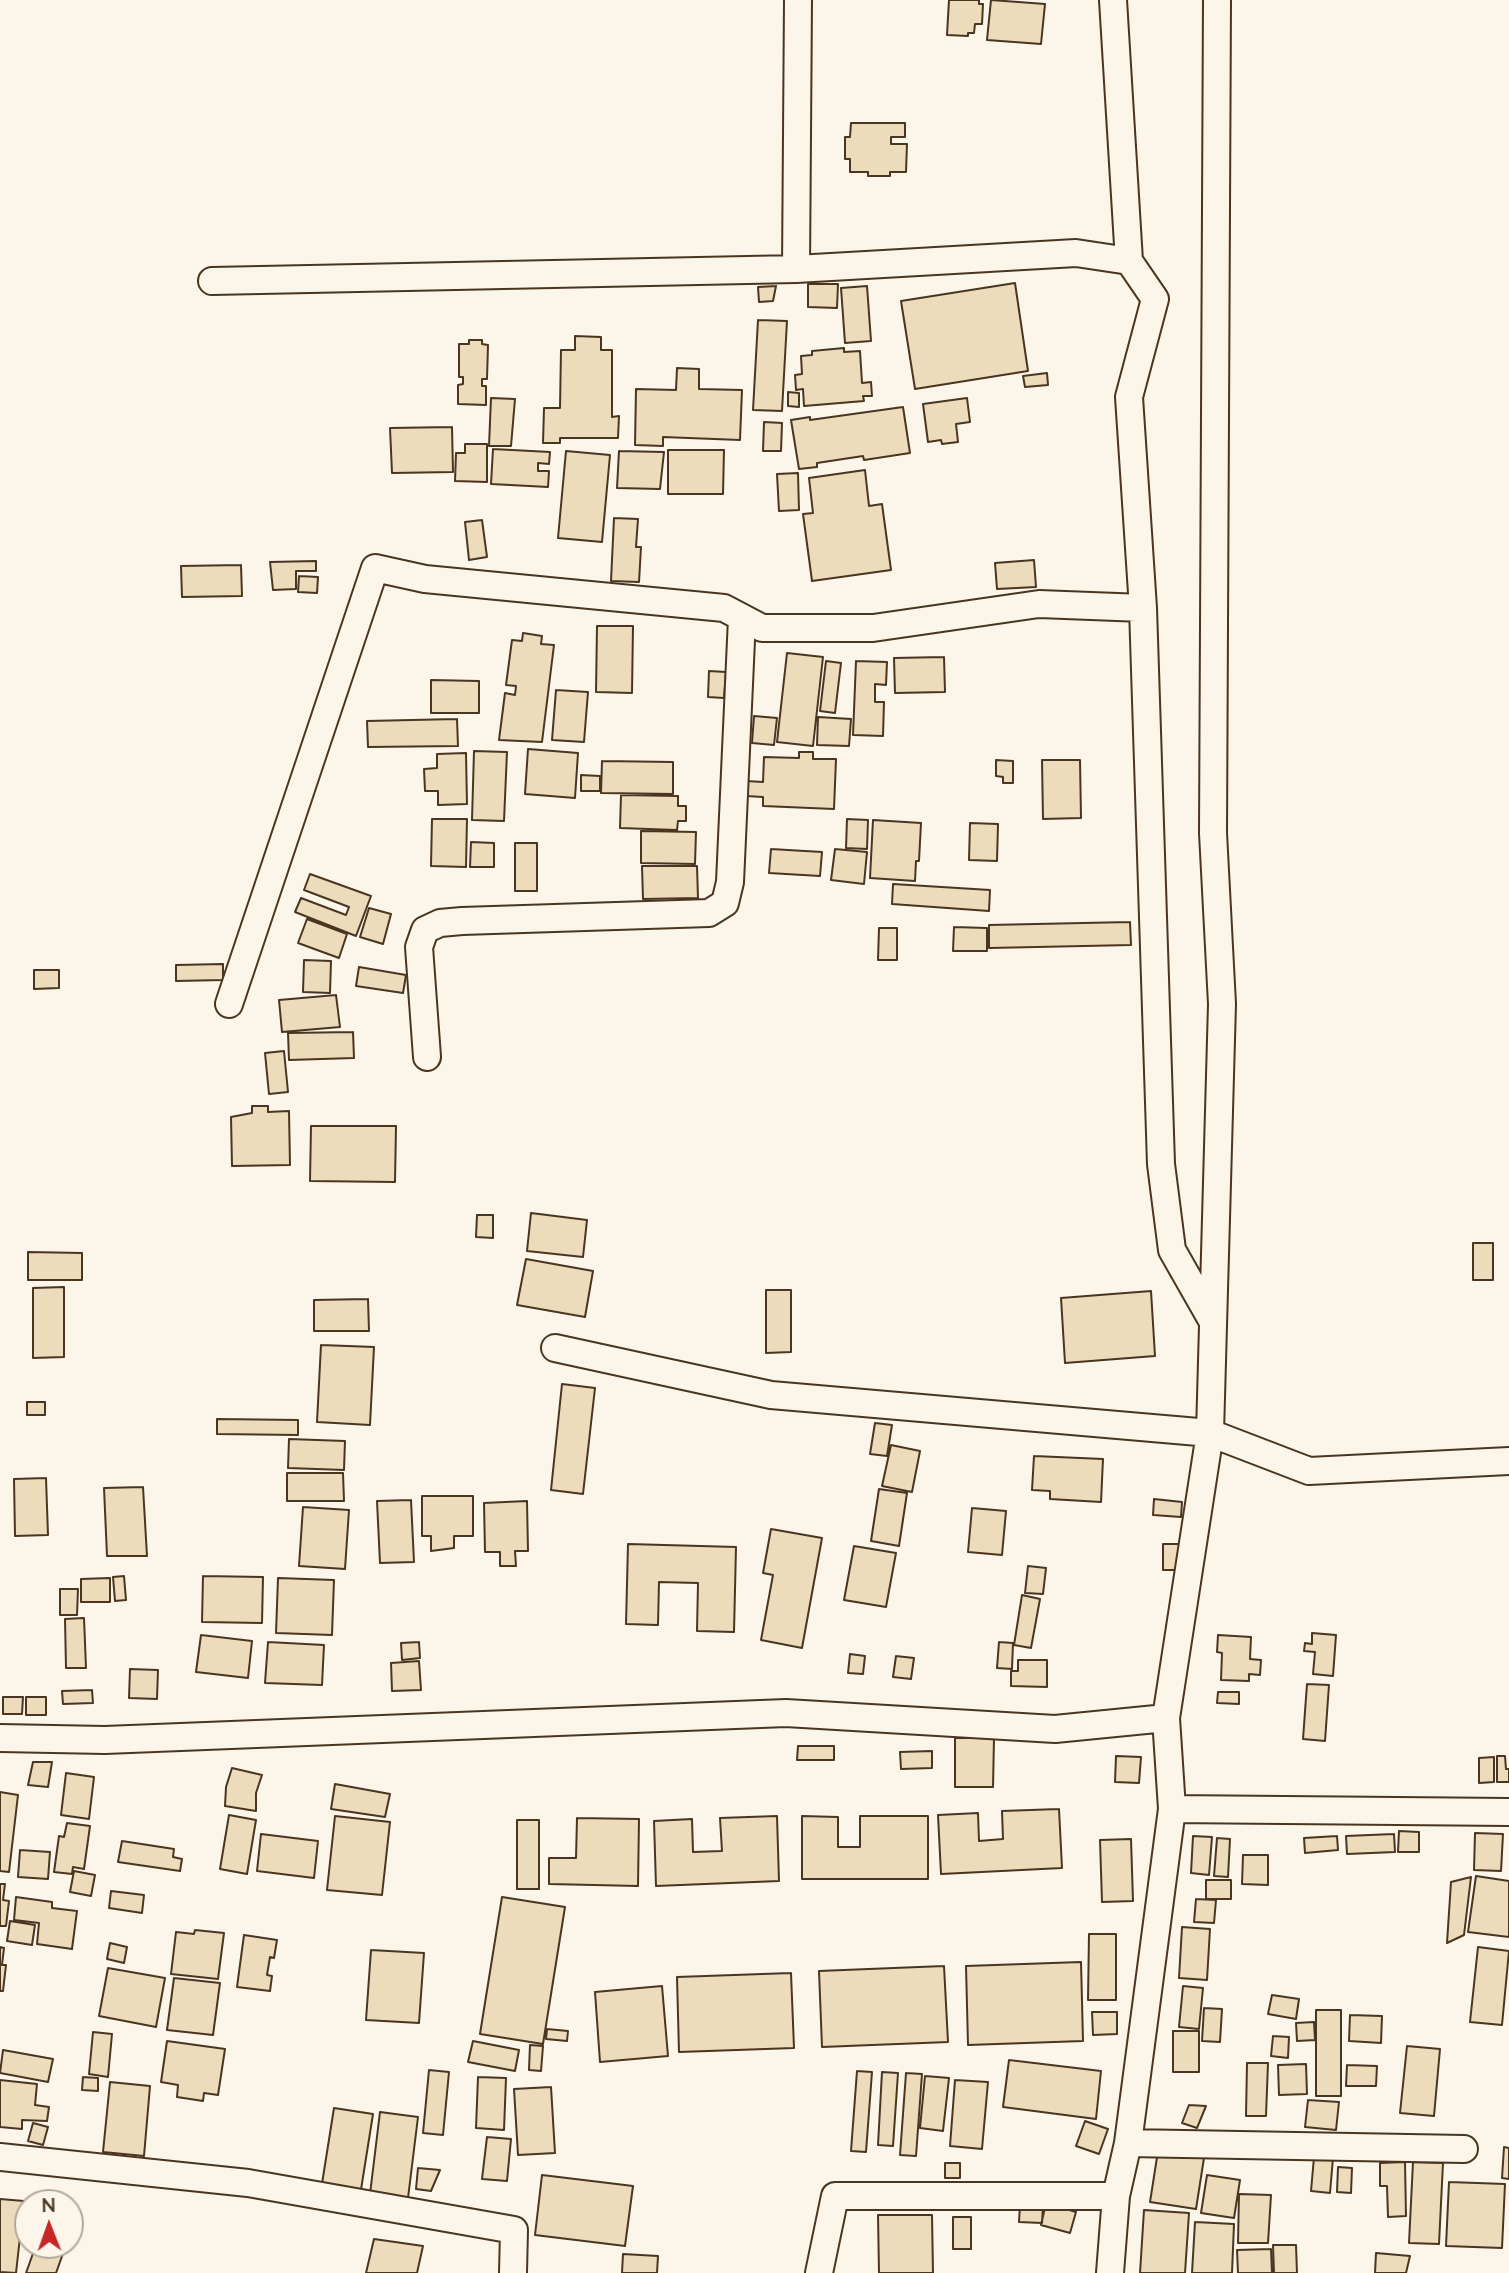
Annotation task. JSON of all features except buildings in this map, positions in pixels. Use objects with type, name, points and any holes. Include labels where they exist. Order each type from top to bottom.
[{"type":"street","points":[[796,269],[799,0]]},
{"type":"street","points":[[1112,0],[1129,261],[1155,299],[1129,397],[1143,608],[1161,1164],[1172,1250],[1214,1323]]},
{"type":"street","points":[[1110,2273],[1116,2196],[1128,2143],[1172,1809],[1166,1718],[1210,1433],[1222,1004],[1213,833],[1217,0]]},
{"type":"street","points":[[212,281],[796,269],[1076,253],[1129,261]]},
{"type":"street","points":[[229,1004],[375,568],[425,579],[724,608],[762,628],[873,628],[1039,604],[1143,608]]},
{"type":"street","points":[[427,1057],[419,947],[425,930],[440,923],[462,921],[709,913],[725,903],[730,882],[742,618]]},
{"type":"street","points":[[555,1348],[771,1395],[1210,1433],[1309,1471],[1509,1461]]},
{"type":"street","points":[[0,1738],[105,1740],[786,1713],[1055,1729],[1166,1718]]},
{"type":"street","points":[[1172,1809],[1509,1812]]},
{"type":"street","points":[[1128,2143],[1464,2149]]},
{"type":"street","points":[[0,2157],[248,2183],[514,2230],[513,2273]]},
{"type":"street","points":[[819,2273],[835,2196],[1116,2196]]}]
